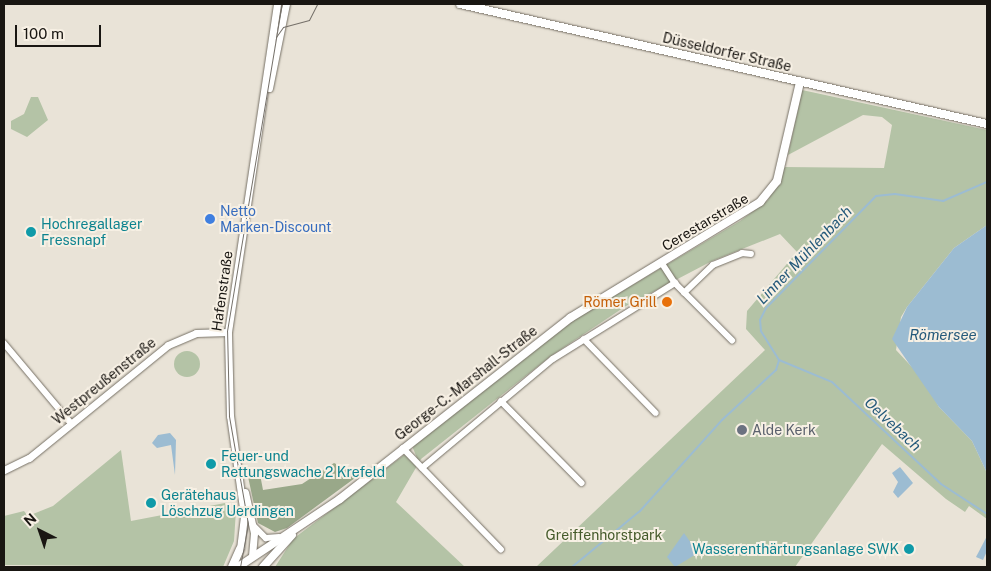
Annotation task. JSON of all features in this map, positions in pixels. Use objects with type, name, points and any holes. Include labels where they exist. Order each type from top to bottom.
[{"type":"main road","name":"Düsseldorfer Straße","points":[[460,4],[987,124]]},
{"type":"main road","name":"Cerestarstraße","points":[[658,265],[739,218],[772,190],[800,82]]},
{"type":"main road","name":"George-C.-Marshall-Straße","points":[[238,567],[273,541],[299,528],[543,338],[658,265]]},
{"type":"main road","points":[[265,567],[299,528]]},
{"type":"main road","name":"Hafenstraße","points":[[232,567],[240,549]]},
{"type":"main road","name":"Hafenstraße","points":[[247,567],[252,556]]},
{"type":"street","name":"Hafenstraße","points":[[252,556],[252,518],[241,480],[230,416],[228,332],[264,107],[277,4]]},
{"type":"street","name":"Hafenstraße","points":[[264,107],[286,4]]},
{"type":"street","points":[[684,293],[713,265],[742,253],[751,254]]},
{"type":"street","points":[[658,265],[732,340]]},
{"type":"street","points":[[422,468],[501,401],[584,339],[675,283]]},
{"type":"street","name":"Westpreußenstraße","points":[[4,470],[29,458],[168,345],[196,333],[228,332]]},
{"type":"street","points":[[584,339],[656,413]]},
{"type":"street","points":[[4,343],[72,424]]},
{"type":"street","points":[[501,401],[582,483]]},
{"type":"street","points":[[403,448],[502,549]]},
{"type":"street","name":"Hafenstraße","points":[[240,549],[241,480]]},
{"type":"street","points":[[252,518],[257,532],[273,541],[276,554]]},
{"type":"green space","name":"Greiffenhorstpark","points":[[802,90],[987,130],[987,225],[954,248],[907,307],[901,317],[896,350],[924,380],[939,407],[972,441],[987,473],[987,519],[969,506],[965,512],[946,499],[882,444],[795,567],[536,567],[765,350],[746,329],[747,311],[797,252],[780,234],[712,261],[626,306],[551,356],[421,459],[396,502],[465,567],[275,567],[293,539],[404,455],[417,458],[412,446],[572,321],[740,221],[768,200],[785,167],[884,168],[892,125],[882,117],[863,115],[788,155]]},
{"type":"green space","points":[[31,97],[38,97],[48,120],[27,137],[11,129],[11,121],[24,114]]},
{"type":"green space","points":[[187,351],[196,355],[200,364],[196,373],[187,377],[178,373],[174,364],[178,355]]},
{"type":"green space","points":[[121,450],[131,521],[225,503],[228,512],[236,510],[234,541],[223,567],[4,565],[4,516],[24,511],[28,516],[53,506]]},
{"type":"green space","points":[[334,463],[359,475],[287,528],[275,532],[258,523],[247,472],[259,469],[263,490],[302,484]]},
{"type":"water","name":"Römersee","points":[[987,225],[987,473],[972,441],[939,407],[892,339],[907,307],[954,248]]},
{"type":"water","points":[[170,433],[176,440],[175,475],[171,445],[157,448],[152,443],[158,435]]},
{"type":"water","points":[[900,467],[913,483],[898,498],[893,492],[898,482],[892,473]]},
{"type":"water","points":[[684,533],[698,553],[675,567],[667,557]]},
{"type":"water","points":[[987,536],[987,551],[983,560],[976,557]]},
{"type":"waterway","name":"Linner Mühlenbach","points":[[572,567],[640,511],[722,420],[776,370],[779,360],[761,331],[760,320],[766,308],[876,196],[895,194],[943,201],[987,182]]},
{"type":"waterway","name":"Oelvebach","points":[[779,360],[832,382],[941,484],[987,514]]},
{"type":"tram line","points":[[240,567],[248,524],[229,416],[227,331],[282,4]]},
{"type":"tram line","points":[[276,37],[283,27],[309,20],[317,4]]},
{"type":"place","name":"Netto Marken-Discount","points":[[210,219]]},
{"type":"place","name":"Hochregallager Fressnapf","points":[[31,232]]},
{"type":"place","name":"Römer Grill","points":[[667,302]]},
{"type":"place","name":"Alde Kerk","points":[[742,430]]},
{"type":"place","name":"Feuer- und Rettungswache 2 Krefeld","points":[[211,464]]},
{"type":"place","name":"Gerätehaus Löschzug Uerdingen","points":[[151,503]]},
{"type":"place","name":"Wasserenthärtungsanlage SWK","points":[[909,549]]}]
